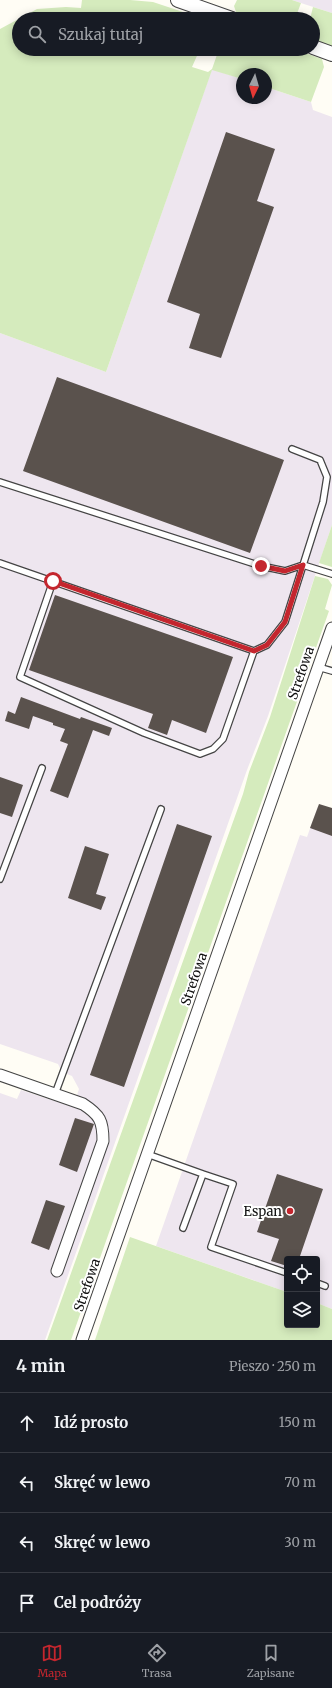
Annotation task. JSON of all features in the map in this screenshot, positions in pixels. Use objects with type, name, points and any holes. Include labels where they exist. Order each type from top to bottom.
[{"type":"street","points":[[178,0],[212,12]]},
{"type":"street","points":[[320,50],[332,54]]},
{"type":"street","name":"Strefowa","points":[[82,1340],[332,628]]},
{"type":"street","points":[[0,1075],[83,1104],[95,1112],[101,1121],[103,1141],[57,1272]]},
{"type":"lane","points":[[0,563],[254,651],[267,645],[285,622],[323,502],[327,477],[320,460],[292,449]]},
{"type":"lane","points":[[0,482],[261,566],[285,571],[303,565],[332,574]]},
{"type":"lane","points":[[53,581],[20,677],[144,733],[200,754],[213,750],[223,739],[254,651]]},
{"type":"lane","points":[[318,667],[332,671]]},
{"type":"lane","points":[[0,879],[42,768]]},
{"type":"lane","points":[[55,1094],[161,809]]},
{"type":"lane","points":[[147,1154],[233,1184],[211,1247],[284,1272]]},
{"type":"lane","points":[[183,1228],[203,1174]]},
{"type":"lane","points":[[320,1284],[325,1286]]},
{"type":"shaded area","points":[[292,0],[332,0],[332,13],[307,5]]},
{"type":"shaded area","points":[[212,69],[236,77],[236,104],[272,104],[272,89],[311,102],[313,110],[332,117],[332,525],[268,716],[247,770],[45,1340],[0,1340],[0,1093],[17,1099],[21,1090],[73,1107],[79,1089],[72,1076],[62,1072],[58,1064],[0,1044],[0,333],[106,372]]},
{"type":"shaded area","points":[[318,806],[332,811],[332,1309],[320,1304],[320,1256],[284,1256],[284,1291],[156,1246],[300,835],[307,837]]},
{"type":"green space","points":[[82,0],[130,0],[153,2],[183,12],[31,12],[37,9],[66,7],[81,8]]},
{"type":"green space","points":[[237,0],[292,0],[301,3],[298,12],[236,12],[234,6]]},
{"type":"green space","points":[[313,7],[332,13],[332,46],[320,42],[320,12],[312,12]]},
{"type":"green space","points":[[12,23],[12,56],[197,56],[192,67],[208,72],[212,69],[217,56],[314,56],[322,59],[324,67],[311,102],[272,89],[272,68],[236,68],[236,77],[212,70],[106,372],[0,333],[0,29]]},
{"type":"green space","points":[[332,525],[332,567],[319,563]]},
{"type":"green space","points":[[315,576],[328,579],[332,585],[325,609],[329,611],[71,1340],[47,1340],[243,794],[249,772],[270,717]]},
{"type":"green space","points":[[130,1237],[284,1291],[284,1328],[320,1328],[320,1304],[332,1309],[332,1340],[95,1340]]},
{"type":"building","points":[[226,132],[275,149],[257,201],[274,207],[221,358],[189,348],[200,314],[167,302]]},
{"type":"building","points":[[57,377],[284,460],[250,553],[23,471]]},
{"type":"building","points":[[55,595],[233,657],[206,733],[172,720],[167,735],[148,728],[153,714],[29,670]]},
{"type":"building","points":[[21,697],[80,719],[81,717],[112,728],[109,736],[93,730],[68,798],[50,791],[68,744],[60,741],[65,729],[33,716],[29,729],[5,721],[8,711],[15,714]]},
{"type":"building","points":[[0,777],[23,785],[12,817],[0,813]]},
{"type":"building","points":[[319,804],[332,808],[332,836],[310,828]]},
{"type":"building","points":[[177,824],[212,836],[124,1087],[90,1075]]},
{"type":"building","points":[[85,846],[109,854],[96,894],[106,897],[101,910],[68,898]]},
{"type":"building","points":[[75,1118],[94,1124],[77,1172],[59,1165]]},
{"type":"building","name":"Espan","points":[[277,1174],[323,1189],[300,1256],[284,1256],[284,1265],[271,1261],[279,1239],[257,1232]]},
{"type":"building","points":[[46,1200],[65,1206],[49,1250],[31,1243]]},
{"type":"place","name":"Espan","points":[[290,1211]]},
{"type":"route","points":[[53,581],[254,651],[267,645],[285,622],[303,565],[285,571],[261,566]]}]
